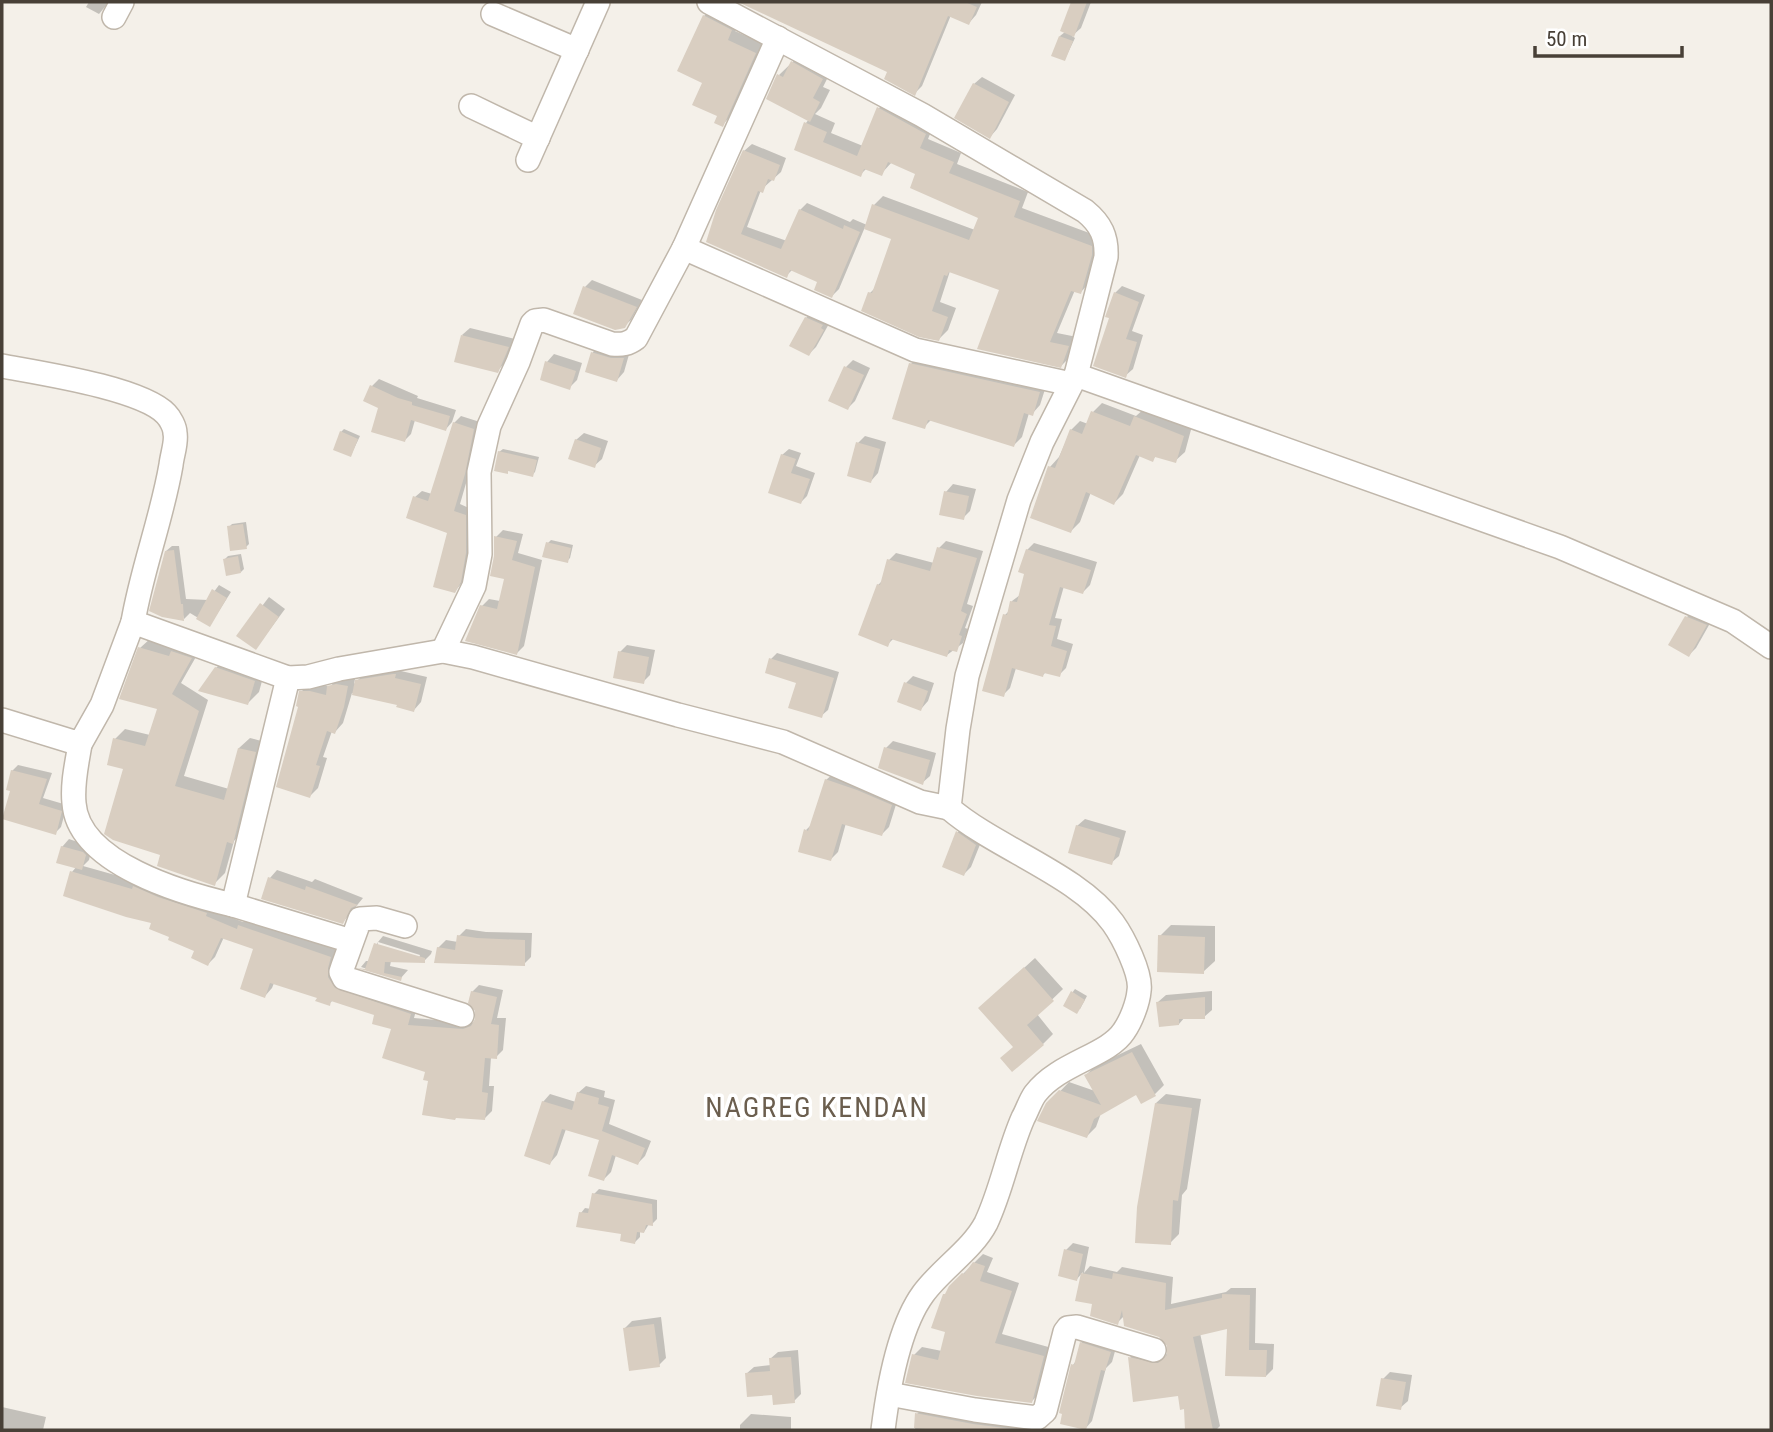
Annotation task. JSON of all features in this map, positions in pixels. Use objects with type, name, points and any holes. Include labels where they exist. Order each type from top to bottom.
[{"type":"street","points":[[528,160],[598,2]]},
{"type":"street","points":[[709,2],[922,114],[1085,211],[1100,225],[1106,257],[1073,379],[1042,442],[1019,500],[967,676],[948,808]]},
{"type":"street","points":[[493,14],[577,50]]},
{"type":"street","points":[[443,651],[474,586],[480,554],[480,472],[489,426],[532,324],[544,320],[621,345],[630,343],[641,331],[684,248],[778,38]]},
{"type":"street","points":[[471,106],[538,138]]},
{"type":"street","points":[[684,248],[915,350],[1073,379],[1560,547],[1733,621],[1771,647]]},
{"type":"street","points":[[2,366],[110,388],[153,405],[165,413],[176,433],[167,489],[133,622],[102,705],[80,744],[74,780],[74,805],[82,829],[110,858],[146,878],[351,941]]},
{"type":"street","points":[[133,622],[288,678],[308,677],[443,651],[783,742],[920,802],[948,808],[967,824],[1083,892],[1112,922],[1138,975],[1140,990],[1125,1031],[1115,1042],[1054,1075],[1034,1095],[1014,1139],[1004,1177],[984,1227],[931,1284],[908,1319],[883,1430]]},
{"type":"street","points":[[233,905],[288,678]]},
{"type":"street","points":[[2,720],[80,744]]},
{"type":"street","points":[[405,926],[377,918],[363,918],[359,921],[341,972],[344,978],[462,1014]]},
{"type":"street","points":[[889,1394],[975,1410],[1038,1418],[1045,1410],[1068,1328],[1077,1327],[1154,1350]]},
{"type":"building","points":[[738,2],[965,2],[977,7],[969,25],[948,16],[915,96],[884,79],[887,72]]},
{"type":"building","points":[[1071,2],[1087,2],[1074,37],[1060,31]]},
{"type":"building","points":[[703,15],[732,30],[728,40],[756,53],[723,127],[714,123],[717,116],[692,105],[702,83],[677,71]]},
{"type":"building","points":[[1059,36],[1073,41],[1065,61],[1051,56]]},
{"type":"building","points":[[791,61],[823,79],[813,98],[820,102],[810,122],[766,99],[777,74],[783,77]]},
{"type":"building","points":[[973,83],[1009,102],[990,139],[954,118]]},
{"type":"building","points":[[877,107],[926,134],[920,148],[954,162],[949,173],[1020,201],[1014,217],[1092,246],[1081,294],[1071,291],[1050,342],[1069,346],[1061,368],[977,349],[999,290],[949,272],[947,276],[944,275],[932,311],[948,317],[939,341],[919,337],[861,311],[868,292],[872,293],[891,239],[864,229],[872,204],[969,240],[978,218],[910,188],[915,174],[888,162],[882,176],[864,169],[861,177],[794,150],[804,122],[827,132],[823,142],[857,156]]},
{"type":"building","points":[[743,150],[780,165],[774,181],[768,179],[763,193],[758,191],[741,234],[781,249],[799,209],[843,229],[844,225],[860,232],[832,298],[814,290],[817,282],[790,270],[787,278],[706,242],[716,210]]},
{"type":"building","points":[[583,286],[637,307],[625,328],[615,330],[573,314]]},
{"type":"building","points":[[1114,292],[1139,302],[1126,339],[1137,342],[1126,378],[1093,366],[1109,318],[1105,317]]},
{"type":"building","points":[[805,317],[823,325],[821,328],[824,330],[809,356],[789,346]]},
{"type":"building","points":[[461,335],[509,347],[498,373],[454,362]]},
{"type":"building","points":[[591,352],[611,358],[624,358],[617,382],[585,372]]},
{"type":"building","points":[[545,361],[576,371],[570,390],[540,380]]},
{"type":"building","points":[[909,363],[1040,392],[1033,416],[1024,413],[1014,447],[928,420],[925,429],[892,419]]},
{"type":"building","points":[[844,366],[864,375],[848,410],[828,401]]},
{"type":"building","points":[[370,385],[412,402],[412,405],[450,416],[446,431],[411,420],[405,442],[371,432],[378,408],[363,401]]},
{"type":"building","points":[[1091,411],[1130,426],[1134,416],[1184,436],[1176,463],[1155,457],[1153,462],[1136,455],[1114,505],[1086,492],[1071,533],[1030,518],[1048,466],[1055,468],[1070,429],[1082,434]]},
{"type":"building","points":[[453,422],[474,429],[454,511],[466,515],[466,553],[461,582],[455,593],[433,587],[447,533],[406,518],[413,496],[428,501]]},
{"type":"building","points":[[340,431],[358,439],[351,457],[333,450]]},
{"type":"building","points":[[575,439],[601,448],[595,468],[568,459]]},
{"type":"building","points":[[856,442],[880,449],[871,483],[847,476]]},
{"type":"building","points":[[498,451],[537,460],[533,477],[508,471],[508,474],[494,471]]},
{"type":"building","points":[[781,454],[796,459],[791,473],[810,479],[801,504],[768,493]]},
{"type":"building","points":[[944,491],[969,496],[964,520],[939,515]]},
{"type":"building","points":[[243,524],[247,549],[230,551],[227,526]]},
{"type":"building","points":[[494,536],[517,541],[512,560],[535,567],[517,655],[465,641],[480,605],[497,609],[504,579],[490,576]]},
{"type":"building","points":[[546,542],[571,548],[568,563],[542,557]]},
{"type":"building","points":[[937,547],[977,558],[961,611],[967,614],[959,635],[962,636],[957,652],[949,650],[947,657],[891,639],[888,647],[858,635],[877,584],[880,585],[887,559],[930,571]]},
{"type":"building","points":[[1026,549],[1091,570],[1083,594],[1060,587],[1049,625],[1056,626],[1051,646],[1067,651],[1060,677],[1044,673],[1043,677],[1012,668],[1004,697],[982,691],[1003,614],[1007,615],[1010,601],[1017,602],[1024,574],[1018,572]]},
{"type":"building","points":[[174,550],[184,621],[162,617],[149,611],[165,551]]},
{"type":"building","points":[[238,556],[241,573],[226,576],[223,559]]},
{"type":"building","points":[[212,589],[227,598],[210,627],[196,619]]},
{"type":"building","points":[[260,603],[279,617],[256,650],[236,636]]},
{"type":"building","points":[[1685,616],[1707,625],[1689,657],[1668,645]]},
{"type":"building","points":[[138,647],[169,656],[171,651],[192,658],[172,694],[199,711],[175,786],[224,800],[238,748],[256,752],[233,844],[227,842],[215,886],[157,866],[160,855],[113,840],[104,834],[123,769],[107,765],[113,738],[145,746],[157,709],[119,699]]},
{"type":"building","points":[[618,651],[649,657],[644,684],[613,678]]},
{"type":"building","points":[[769,658],[834,678],[822,718],[788,708],[796,683],[765,673]]},
{"type":"building","points":[[215,667],[255,681],[248,705],[198,691]]},
{"type":"building","points":[[396,674],[395,678],[421,684],[414,712],[396,707],[397,705],[352,695],[355,680]]},
{"type":"building","points":[[904,682],[928,691],[921,711],[897,702]]},
{"type":"building","points":[[327,686],[348,686],[344,707],[335,734],[327,731],[316,765],[320,766],[310,798],[276,787],[298,707],[299,691],[326,695]]},
{"type":"building","points":[[884,747],[930,760],[923,785],[878,768]]},
{"type":"building","points":[[11,770],[47,779],[39,804],[62,811],[56,835],[2,819],[10,791],[6,790]]},
{"type":"building","points":[[825,779],[892,805],[882,836],[842,824],[831,861],[798,852],[804,829],[808,831]]},
{"type":"building","points":[[1076,825],[1120,838],[1112,865],[1068,853]]},
{"type":"building","points":[[956,831],[976,845],[964,876],[942,867]]},
{"type":"building","points":[[61,846],[86,855],[82,870],[56,863]]},
{"type":"building","points":[[70,871],[132,889],[133,886],[207,913],[206,916],[237,929],[238,925],[331,957],[328,977],[335,988],[411,1014],[408,1025],[463,1029],[471,1026],[475,1019],[475,1011],[468,1003],[471,991],[497,997],[491,1024],[499,1025],[497,1059],[485,1058],[482,1092],[488,1093],[485,1120],[455,1120],[422,1115],[428,1081],[423,1080],[425,1072],[382,1058],[391,1029],[372,1024],[374,1015],[331,1001],[330,1006],[315,1001],[317,998],[270,983],[265,998],[240,989],[253,949],[221,938],[208,966],[191,958],[194,951],[149,929],[151,923],[63,896]]},
{"type":"building","points":[[268,877],[305,890],[306,886],[358,905],[351,908],[343,924],[261,899]]},
{"type":"building","points":[[457,935],[525,940],[525,966],[434,963],[437,947],[455,950]]},
{"type":"building","points":[[1158,935],[1205,937],[1204,974],[1157,972]]},
{"type":"building","points":[[374,943],[425,958],[425,963],[385,962],[384,973],[402,977],[401,981],[357,968],[365,969]]},
{"type":"building","points":[[1024,967],[1054,1001],[1027,1025],[1044,1045],[1012,1072],[1000,1058],[1013,1047],[978,1008]]},
{"type":"building","points":[[1071,991],[1085,1000],[1077,1014],[1063,1006]]},
{"type":"building","points":[[1205,997],[1205,1019],[1179,1019],[1179,1025],[1159,1027],[1156,1002]]},
{"type":"building","points":[[1132,1052],[1156,1096],[1141,1104],[1136,1095],[1094,1119],[1087,1138],[1037,1121],[1046,1103],[1059,1090],[1101,1105],[1084,1075]]},
{"type":"building","points":[[577,1092],[599,1098],[598,1104],[609,1107],[602,1131],[645,1148],[638,1165],[612,1155],[604,1181],[588,1176],[599,1140],[562,1129],[550,1165],[524,1156],[542,1101],[572,1110]]},
{"type":"building","points":[[1155,1103],[1192,1108],[1178,1201],[1173,1200],[1171,1245],[1135,1243],[1137,1207]]},
{"type":"building","points":[[592,1193],[652,1204],[653,1226],[646,1225],[644,1233],[637,1232],[635,1244],[620,1241],[621,1234],[576,1227],[579,1212],[588,1213]]},
{"type":"building","points":[[1064,1249],[1083,1254],[1077,1281],[1058,1276]]},
{"type":"building","points":[[973,1262],[985,1266],[980,1281],[1012,1291],[995,1343],[1044,1356],[1032,1403],[905,1383],[912,1354],[938,1360],[945,1332],[931,1328],[943,1294]]},
{"type":"building","points":[[1081,1273],[1112,1279],[1113,1273],[1166,1283],[1165,1310],[1222,1298],[1222,1294],[1250,1295],[1249,1350],[1267,1350],[1266,1377],[1225,1376],[1227,1329],[1193,1337],[1213,1430],[1185,1430],[1184,1409],[1180,1410],[1178,1396],[1133,1402],[1128,1357],[1158,1363],[1167,1355],[1167,1346],[1159,1337],[1124,1326],[1122,1310],[1118,1325],[1090,1316],[1092,1304],[1075,1301]]},
{"type":"building","points":[[654,1324],[660,1367],[629,1371],[623,1328]]},
{"type":"building","points":[[1080,1342],[1111,1352],[1105,1371],[1101,1370],[1086,1430],[1060,1424],[1062,1414],[1059,1413],[1071,1364],[1074,1365]]},
{"type":"building","points":[[791,1357],[795,1403],[773,1405],[772,1395],[747,1397],[745,1373],[770,1371],[769,1358]]},
{"type":"building","points":[[1381,1378],[1406,1382],[1401,1410],[1376,1406]]},
{"type":"building","points":[[915,1413],[973,1424],[1021,1430],[914,1428]]},
{"type":"district","name":"NAGREG KENDAN","points":[[817,1107]]}]
